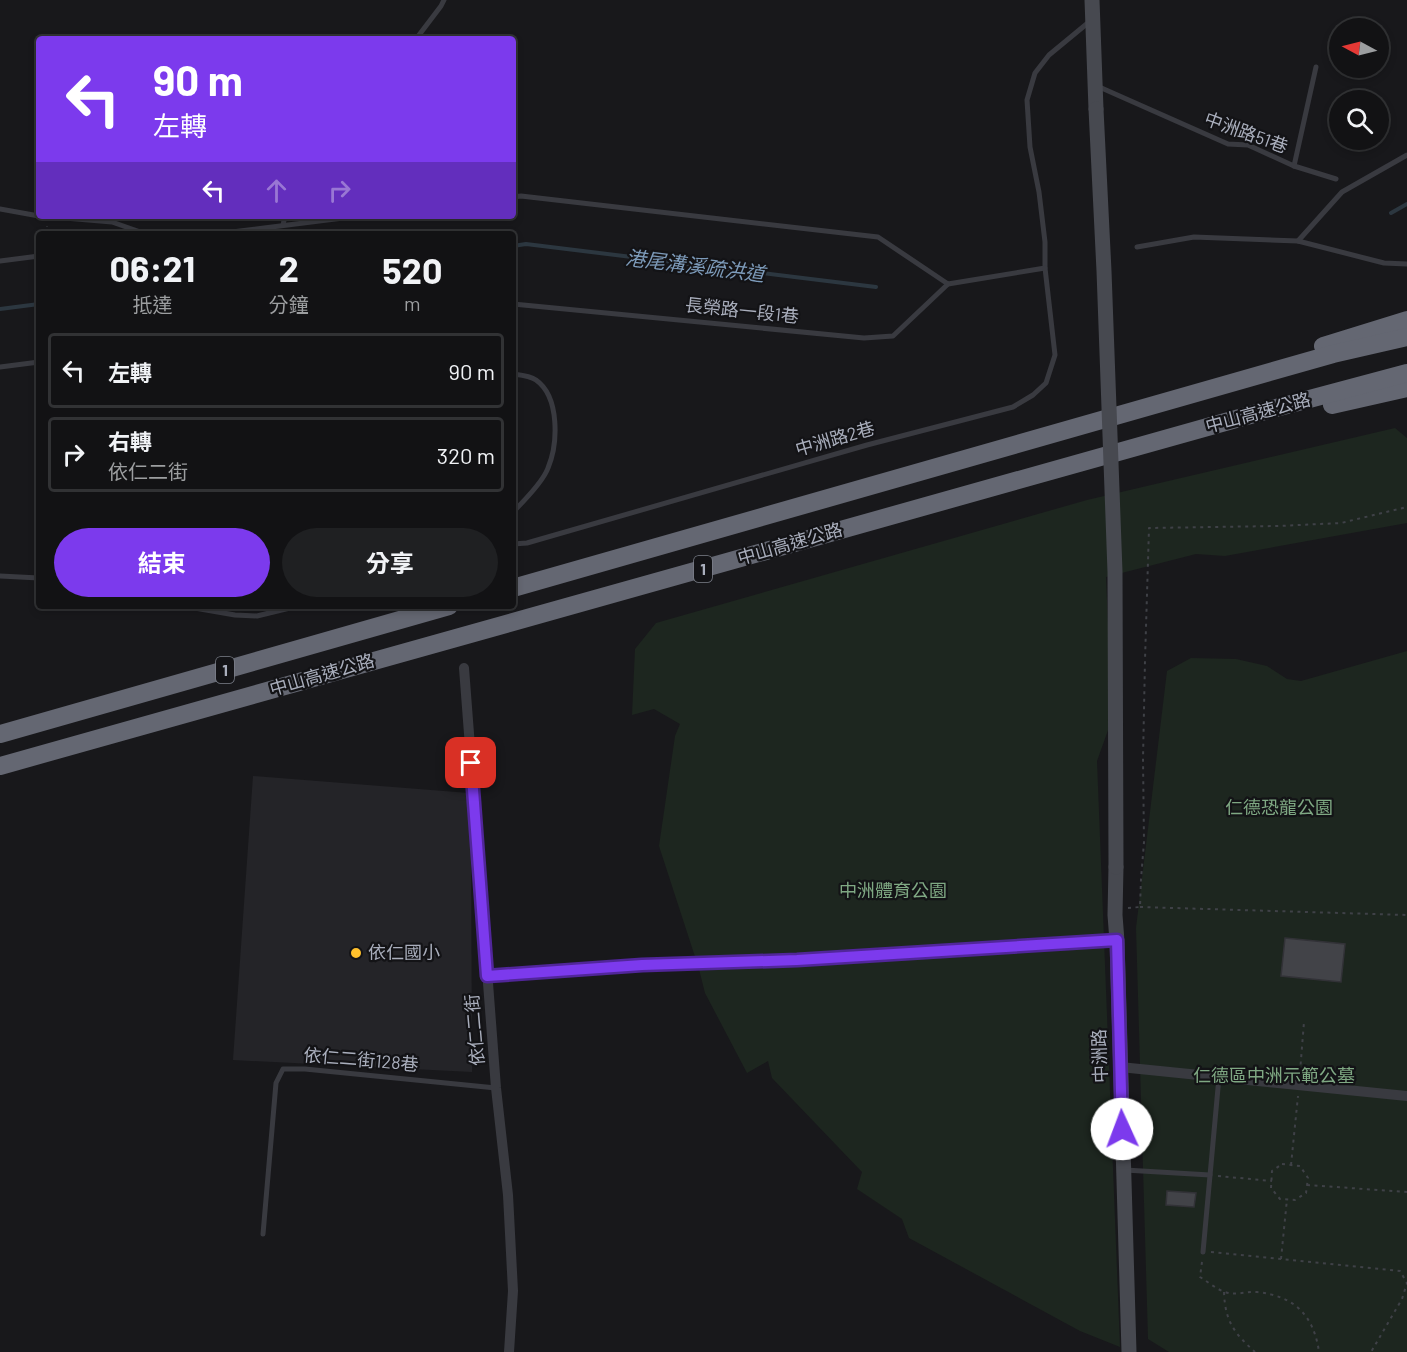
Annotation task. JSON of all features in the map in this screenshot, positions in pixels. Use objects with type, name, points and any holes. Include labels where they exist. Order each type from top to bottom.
[{"type":"highway","points":[[1264,374],[1329,344],[1407,320]]},
{"type":"highway","name":"中山高速公路","points":[[516,587],[1333,354],[1407,337]]},
{"type":"highway","name":"中山高速公路","points":[[0,766],[1407,373]]},
{"type":"highway","points":[[1268,410],[1331,405],[1407,388]]},
{"type":"highway","name":"中山高速公路","points":[[0,734],[438,609]]},
{"type":"street","name":"中洲路","points":[[1092,0],[1115,572],[1115,915],[1129,1352]]},
{"type":"street","name":"依仁二街","points":[[464,668],[496,1088],[508,1195],[513,1291],[509,1352]]},
{"type":"street","points":[[1120,1067],[1407,1096]]},
{"type":"lane","points":[[418,36],[444,0]]},
{"type":"lane","points":[[516,197],[878,237],[948,284],[1046,267],[1039,192],[1030,147],[1027,100],[1035,73],[1049,55],[1092,19]]},
{"type":"lane","name":"中洲路51巷","points":[[1095,86],[1228,144],[1248,145],[1294,166],[1316,66]]},
{"type":"lane","points":[[1299,241],[1342,192],[1407,155]]},
{"type":"lane","points":[[1294,166],[1336,179]]},
{"type":"lane","points":[[0,209],[36,215]]},
{"type":"lane","points":[[76,219],[112,222],[138,231]]},
{"type":"lane","points":[[283,225],[284,219]]},
{"type":"lane","points":[[238,231],[334,219]]},
{"type":"lane","points":[[1137,247],[1194,237],[1299,241],[1384,263],[1407,264]]},
{"type":"lane","points":[[0,261],[36,256]]},
{"type":"lane","name":"中洲路2巷","points":[[516,544],[527,543],[867,445],[1012,407],[1033,395],[1046,383],[1055,355],[1046,267]]},
{"type":"lane","name":"長榮路一段1巷","points":[[516,304],[864,338],[893,336],[948,284]]},
{"type":"lane","points":[[0,367],[36,362]]},
{"type":"lane","points":[[516,375],[534,379],[546,390],[552,405],[556,437],[548,469],[516,509]]},
{"type":"lane","points":[[0,576],[36,578]]},
{"type":"lane","points":[[200,609],[257,616],[286,609]]},
{"type":"lane","points":[[487,976],[642,965],[809,959],[1117,940]]},
{"type":"lane","name":"依仁二街128巷","points":[[263,1234],[276,1083],[283,1069],[305,1069],[496,1088]]},
{"type":"lane","points":[[1203,1251],[1219,1077]]},
{"type":"lane","points":[[1124,1169],[1209,1175]]},
{"type":"path","points":[[1140,907],[1144,842],[1143,759],[1149,528],[1341,523],[1407,507]]},
{"type":"path","points":[[1115,915],[1128,908],[1140,907],[1407,915]]},
{"type":"path","points":[[1282,1164],[1300,1166],[1308,1178],[1306,1193],[1295,1200],[1280,1199],[1271,1188],[1272,1181],[1272,1171],[1282,1164]]},
{"type":"path","points":[[1209,1175],[1272,1181]]},
{"type":"path","points":[[1307,1185],[1407,1192]]},
{"type":"path","points":[[1281,1259],[1287,1199]]},
{"type":"path","points":[[1319,1352],[1315,1331],[1303,1310],[1282,1298],[1256,1292],[1238,1295],[1224,1292],[1200,1277],[1203,1251],[1400,1271],[1407,1283],[1402,1299],[1371,1352]]},
{"type":"path","points":[[1224,1292],[1225,1309],[1238,1336],[1255,1352]]},
{"type":"shaded area","name":"依仁國小","points":[[253,776],[469,793],[472,1072],[233,1060]]},
{"type":"green space","name":"中洲體育公園","points":[[1395,428],[1407,438],[1407,523],[1225,556],[1196,554],[1106,577],[1112,719],[1097,761],[1120,1347],[1080,1331],[909,1238],[902,1219],[857,1189],[862,1172],[772,1078],[768,1061],[747,1073],[705,993],[659,846],[675,736],[680,724],[654,709],[632,715],[635,649],[656,623],[1087,500]]},
{"type":"green space","name":"仁德區中洲示範公墓","points":[[1407,651],[1407,1352],[1169,1352],[1148,1339],[1136,928],[1167,671],[1191,658],[1236,659],[1267,666],[1287,679],[1301,681]]},
{"type":"building","points":[[1285,938],[1345,944],[1341,982],[1281,976]]},
{"type":"building","points":[[1167,1191],[1196,1193],[1194,1207],[1166,1205]]},
{"type":"waterway","name":"港尾溝溪疏洪道","points":[[1391,213],[1407,204]]},
{"type":"waterway","name":"港尾溝溪疏洪道","points":[[516,246],[526,244],[876,287]]},
{"type":"waterway","name":"港尾溝溪疏洪道","points":[[0,309],[36,304]]},
{"type":"place","name":"依仁國小","points":[[356,953]]},
{"type":"route","points":[[471,763],[487,976],[642,965],[797,960],[1117,940],[1122,1129]]},
{"type":"park label","name":"仁德恐龍公園","points":[[1279,808]]}]
